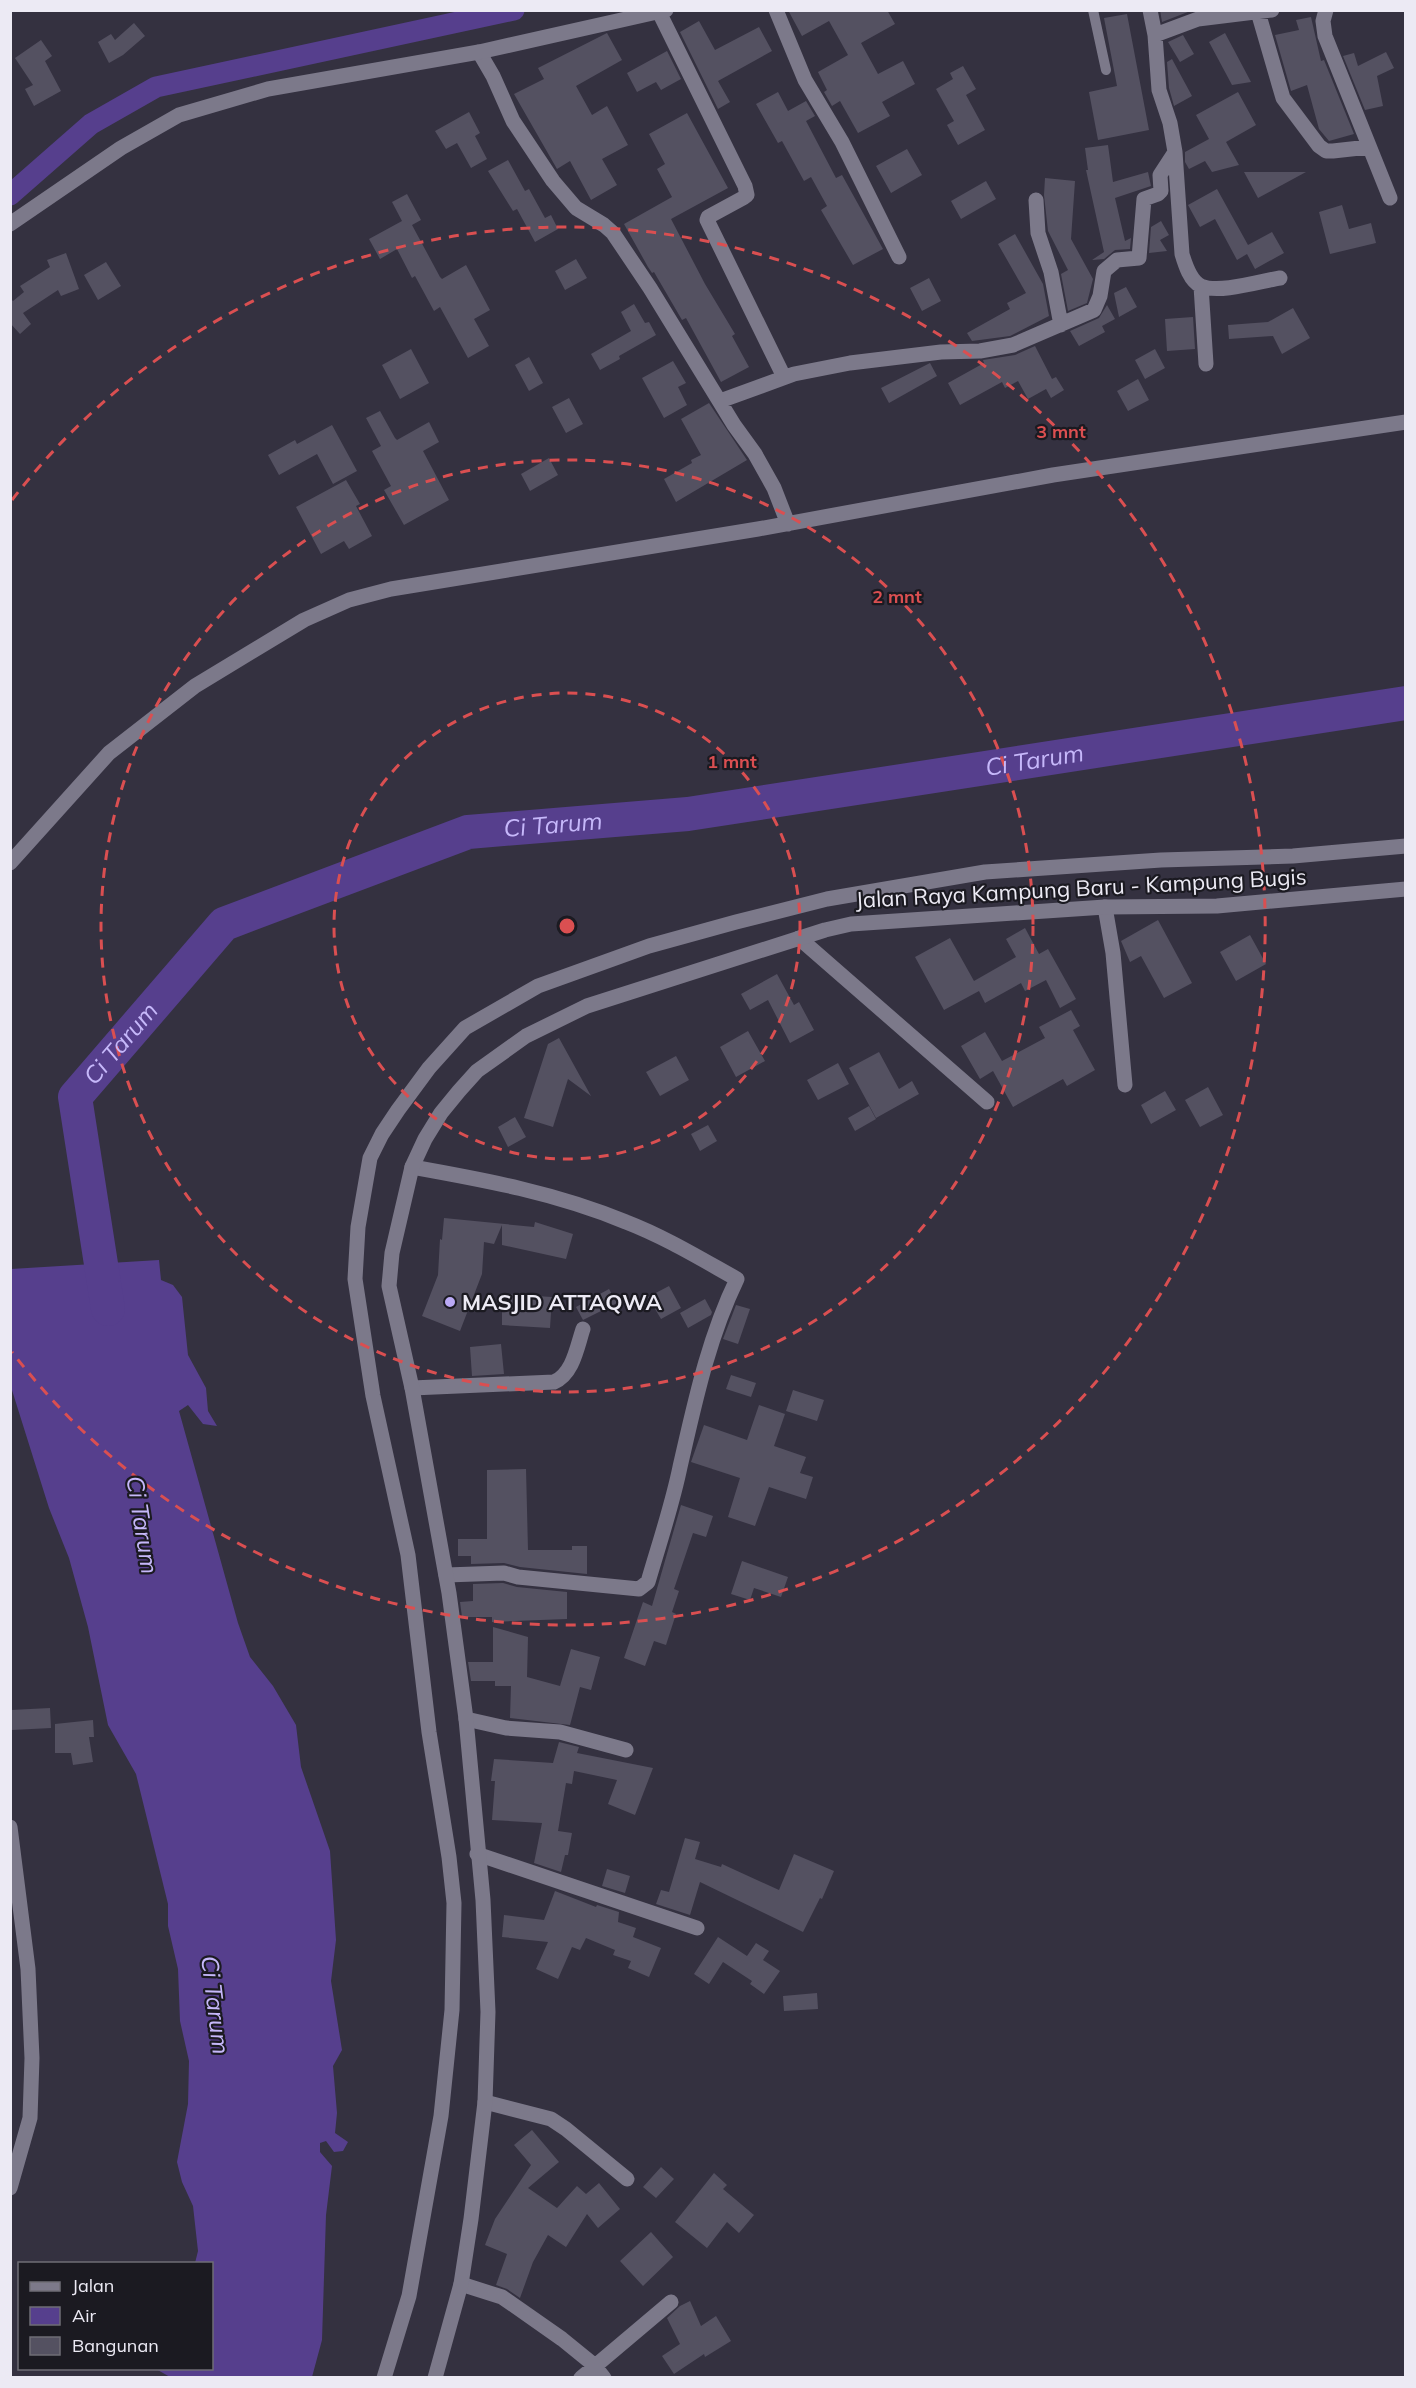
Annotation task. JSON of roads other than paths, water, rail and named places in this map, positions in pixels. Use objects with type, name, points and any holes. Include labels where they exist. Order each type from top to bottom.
[{"type":"street","points":[[776,10],[805,80],[842,141],[899,257]]},
{"type":"street","points":[[1150,10],[1155,35],[1159,90],[1170,123],[1175,152],[1182,254],[1187,270],[1201,286],[1206,364]]},
{"type":"street","points":[[1326,10],[1323,21],[1325,36],[1390,198]]},
{"type":"street","points":[[10,224],[121,148],[179,115],[268,89],[479,52],[662,11],[745,186],[747,195],[708,217],[707,220],[784,377]]},
{"type":"street","points":[[1155,35],[1198,19],[1265,11],[1280,93],[1319,146],[1326,151],[1369,147]]},
{"type":"street","points":[[479,52],[493,76],[513,121],[532,152],[576,208],[613,233],[650,288],[774,488],[788,524]]},
{"type":"street","points":[[720,401],[784,377],[850,363],[941,352],[980,351],[1013,345],[1096,307],[1103,286],[1103,273],[1117,260],[1139,258],[1144,199],[1161,191],[1160,175],[1175,152]]},
{"type":"street","points":[[1036,200],[1038,233],[1050,272],[1061,325]]},
{"type":"street","points":[[1201,286],[1230,287],[1280,278]]},
{"type":"street","points":[[10,863],[109,753],[195,686],[304,620],[349,600],[391,589],[788,524],[1053,475],[1406,422]]},
{"type":"street","points":[[384,2378],[409,2296],[441,2116],[452,2010],[454,1903],[429,1732],[408,1555],[373,1396],[355,1279],[358,1227],[370,1158],[398,1110],[429,1068],[465,1028],[538,986],[649,946],[748,919],[826,899],[985,872],[1161,860],[1293,855],[1406,846]]},
{"type":"street","name":"Jalan Raya Kampung Baru - Kampung Bugis","points":[[435,2378],[461,2284],[485,2102],[488,2012],[483,1900],[466,1719],[446,1575],[412,1388],[388,1281],[397,1227],[412,1167],[441,1113],[477,1071],[526,1036],[587,1006],[799,938],[851,924],[1105,907],[1217,906],[1406,889]]},
{"type":"street","points":[[1105,907],[1113,953],[1125,1085]]},
{"type":"street","points":[[799,938],[987,1102]]},
{"type":"street","points":[[412,1167],[518,1186],[626,1222],[672,1243],[737,1279],[724,1306],[707,1353],[680,1470],[648,1582],[639,1588],[518,1577],[504,1573],[446,1575]]},
{"type":"street","points":[[412,1388],[554,1382],[568,1371],[583,1329]]},
{"type":"street","points":[[466,1719],[506,1728],[560,1732],[626,1749]]},
{"type":"street","points":[[10,1827],[28,1969],[32,2058],[30,2118],[10,2188]]},
{"type":"street","points":[[477,1854],[697,1928]]},
{"type":"street","points":[[485,2102],[551,2119],[627,2179]]},
{"type":"street","points":[[461,2284],[502,2297],[594,2365],[604,2378]]},
{"type":"street","points":[[581,2378],[671,2302]]},
{"type":"lane","points":[[1093,10],[1106,70]]},
{"type":"water","points":[[159,1260],[161,1280],[173,1285],[182,1297],[188,1355],[206,1388],[208,1411],[217,1426],[203,1424],[188,1405],[179,1411],[238,1623],[250,1657],[273,1686],[296,1725],[301,1767],[330,1851],[336,1940],[331,1981],[342,2050],[333,2066],[337,2113],[335,2133],[348,2142],[343,2151],[334,2152],[326,2141],[320,2143],[320,2152],[332,2166],[326,2215],[322,2340],[312,2377],[170,2377],[158,2370],[213,2370],[213,2262],[195,2262],[198,2251],[193,2206],[182,2182],[177,2162],[188,2104],[189,2061],[180,2021],[178,1969],[168,1926],[168,1904],[136,1774],[108,1725],[88,1627],[69,1558],[49,1508],[11,1387],[11,1269]]},
{"type":"waterway","points":[[10,195],[91,124],[156,87],[514,10]]},
{"type":"waterway","name":"Ci Tarum","points":[[108,1309],[75,1097],[224,924],[468,832],[688,814],[1406,703]]},
{"type":"place","name":"MASJID ATTAQWA","points":[[450,1302]]}]
